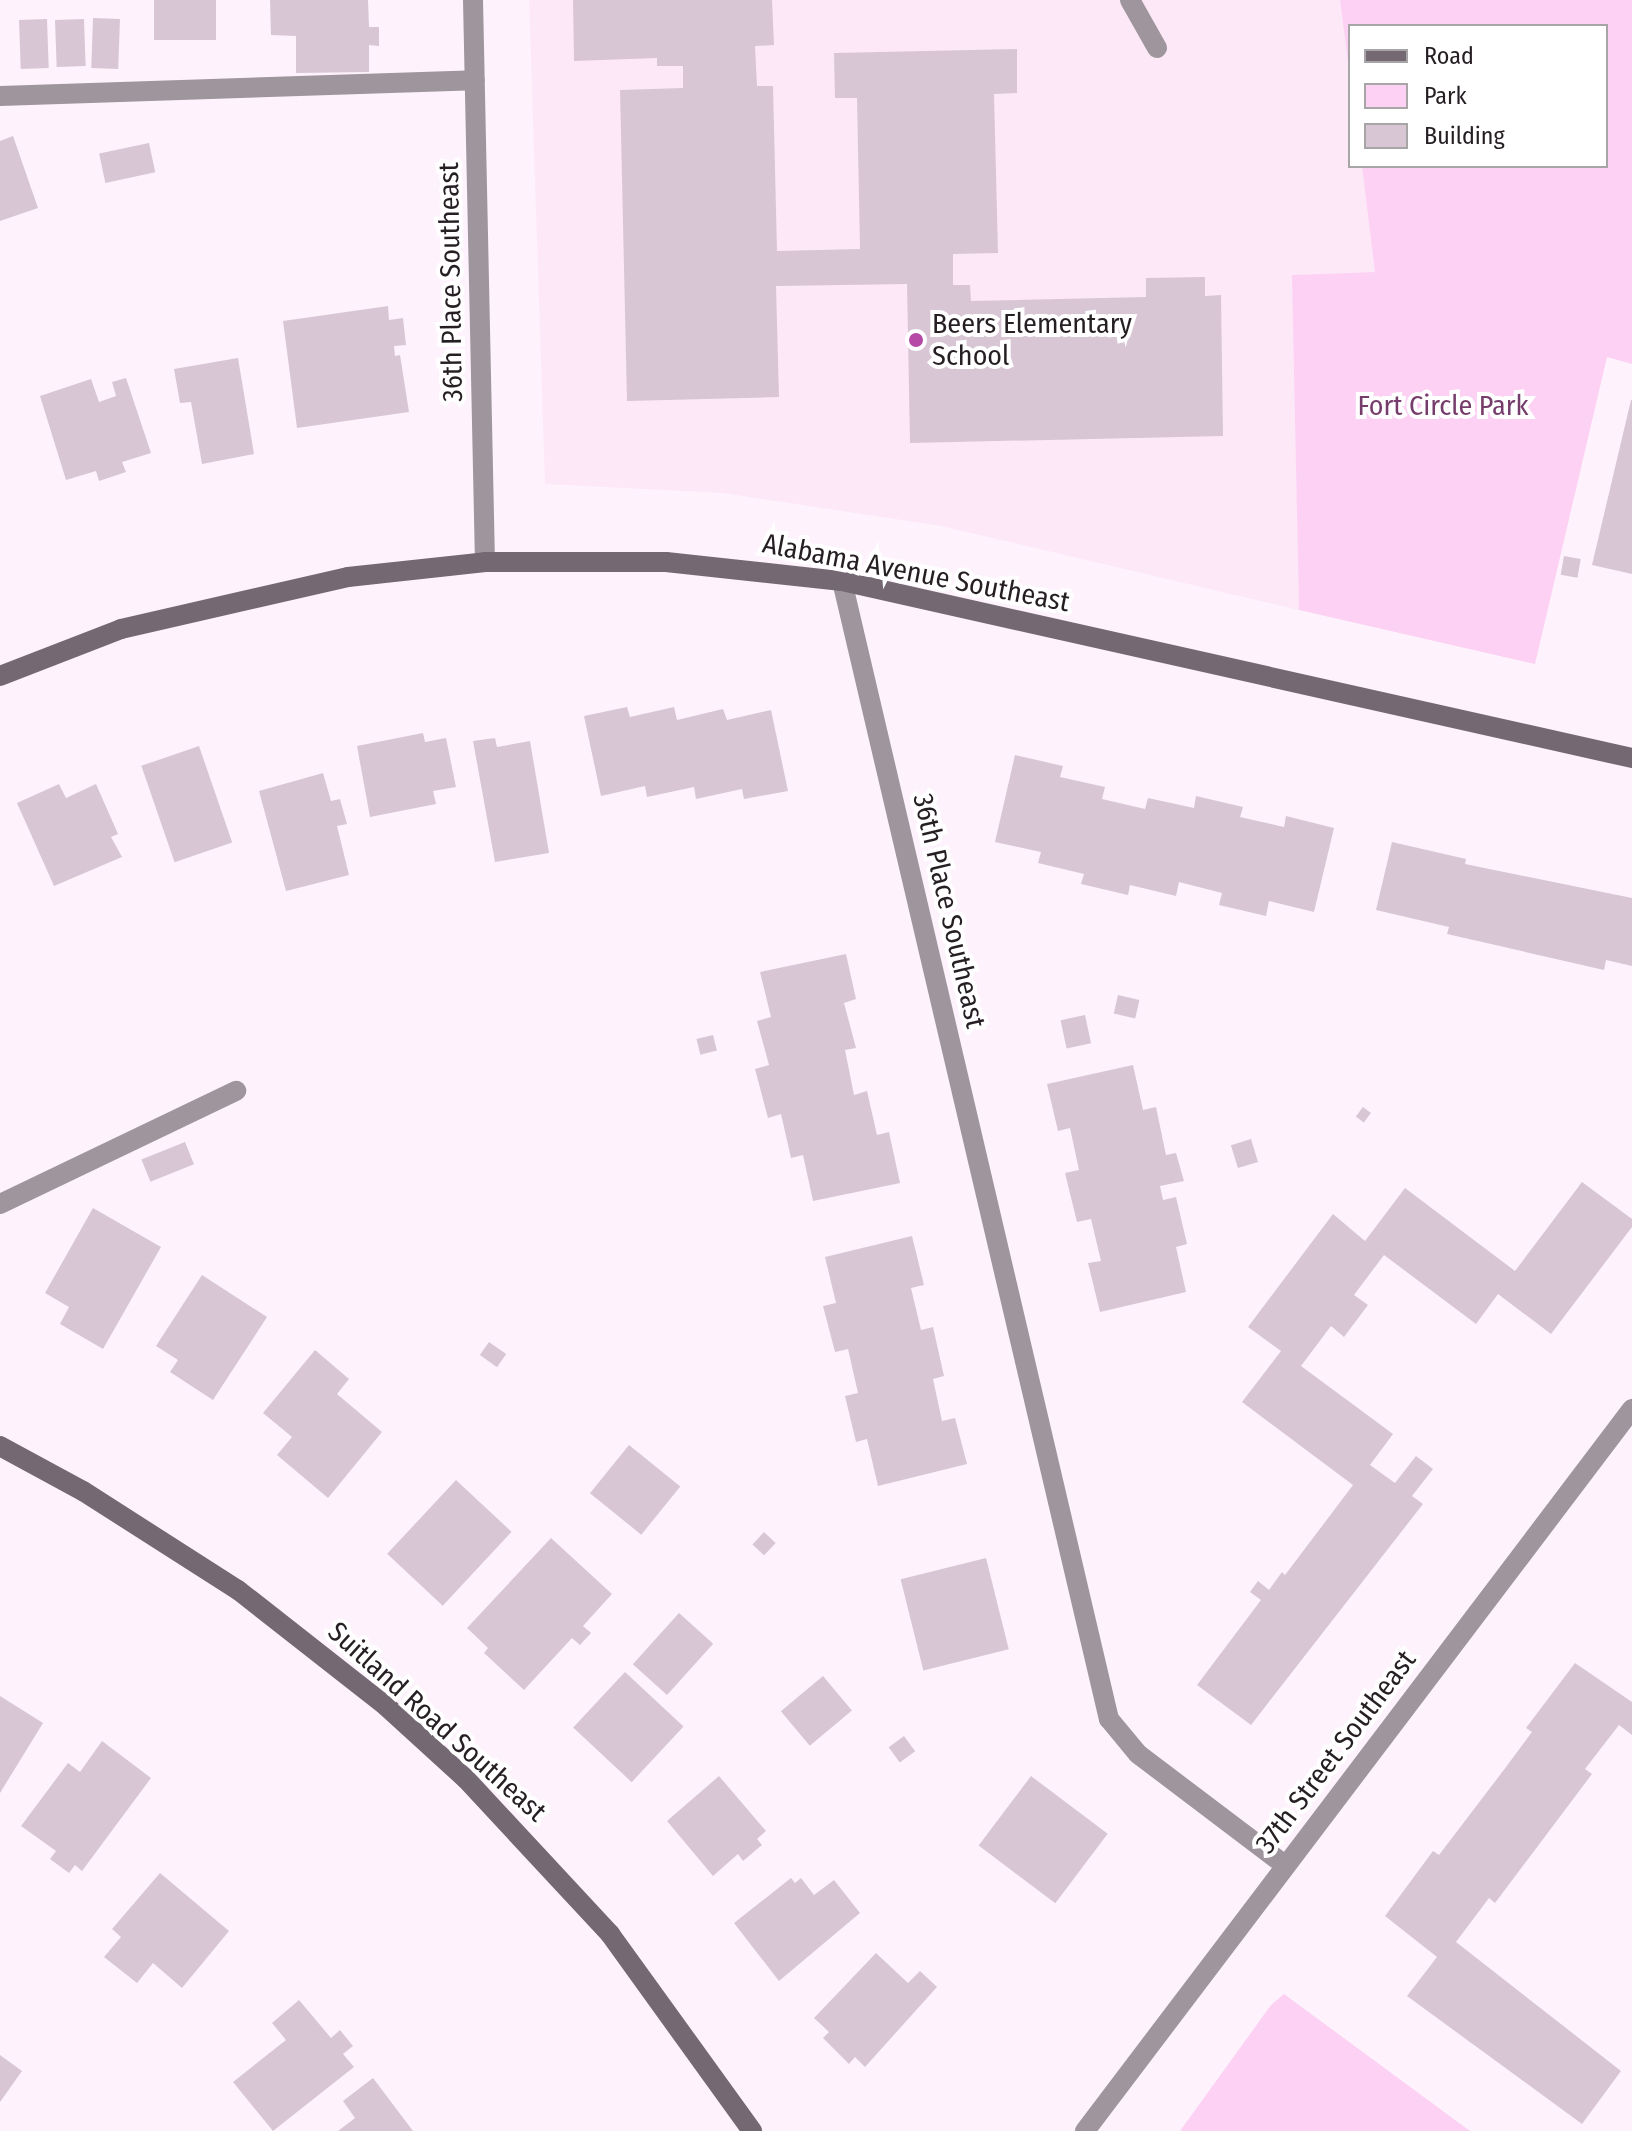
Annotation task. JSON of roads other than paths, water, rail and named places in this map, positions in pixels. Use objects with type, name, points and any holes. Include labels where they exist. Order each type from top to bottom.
[{"type":"main road","name":"Alabama Avenue Southeast","points":[[0,676],[121,629],[248,597],[386,571],[485,562],[666,562],[842,581],[1632,758]]},
{"type":"main road","name":"Suitland Road Southeast","points":[[0,1446],[96,1499],[238,1590],[432,1748],[610,1934],[752,2131]]},
{"type":"street","name":"36th Place Southeast","points":[[473,0],[485,562]]},
{"type":"street","points":[[1130,0],[1157,48]]},
{"type":"street","points":[[0,96],[475,80]]},
{"type":"street","name":"36th Place Southeast","points":[[842,581],[1109,1719],[1138,1754],[1285,1865]]},
{"type":"street","points":[[0,1204],[236,1091]]},
{"type":"street","name":"37th Street Southeast","points":[[1085,2131],[1632,1409]]},
{"type":"place","name":"Beers Elementary School","points":[[916,340]]},
{"type":"park label","name":"Fort Circle Park","points":[[1443,406]]}]
